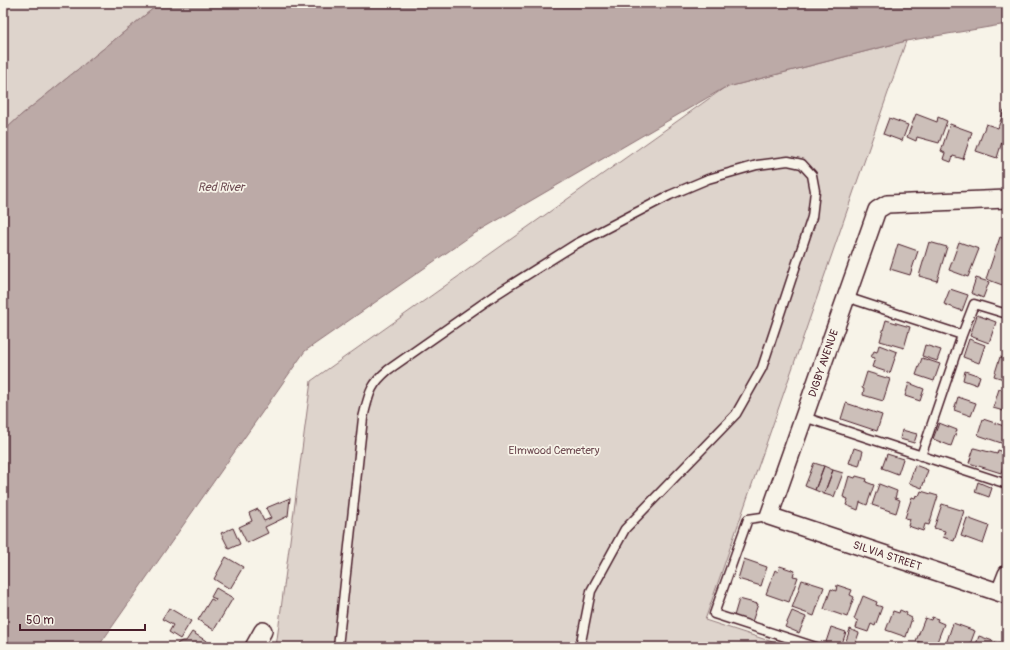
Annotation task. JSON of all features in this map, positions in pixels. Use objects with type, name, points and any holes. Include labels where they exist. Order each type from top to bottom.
[{"type":"street","name":"DIGBY AVENUE","points":[[769,516],[877,210],[887,204],[1007,199]]},
{"type":"street","name":"SILVIA STREET","points":[[769,516],[1004,594]]},
{"type":"street","points":[[1004,594],[1007,574]]},
{"type":"street","points":[[254,647],[262,639]]},
{"type":"lane","points":[[338,647],[363,418],[369,393],[376,380],[498,293],[569,248],[670,195],[708,179],[757,165],[788,160],[802,164],[812,175],[815,191],[812,217],[762,368],[736,414],[625,529],[591,591],[580,647]]},
{"type":"lane","points":[[846,297],[962,335]]},
{"type":"lane","points":[[922,456],[962,335],[974,304],[1007,314]]},
{"type":"lane","points":[[804,417],[1007,484]]},
{"type":"lane","points":[[769,516],[748,519],[714,614],[816,647]]},
{"type":"green space","points":[[3,3],[160,3],[20,116],[3,132]]},
{"type":"green space","name":"Elmwood Cemetery","points":[[906,41],[705,620],[788,647],[276,647],[311,381],[724,88]]},
{"type":"water","name":"Red River","points":[[160,3],[1007,3],[1007,24],[906,41],[724,88],[472,235],[305,351],[98,647],[3,647],[3,132],[20,116]]},
{"type":"building","points":[[1004,110],[1007,111],[1007,133],[1005,132],[997,158],[976,151],[986,124],[998,128]]},
{"type":"building","points":[[916,114],[937,122],[938,117],[947,121],[939,143],[917,137],[916,141],[907,137]]},
{"type":"building","points":[[889,118],[908,125],[902,141],[883,134]]},
{"type":"building","points":[[950,124],[972,132],[963,159],[953,156],[951,162],[943,159],[945,153],[941,151]]},
{"type":"building","points":[[1000,237],[1007,240],[1007,280],[1005,286],[986,279]]},
{"type":"building","points":[[929,242],[947,247],[937,281],[919,276]]},
{"type":"building","points":[[959,242],[979,249],[968,277],[949,270]]},
{"type":"building","points":[[898,244],[918,251],[910,275],[890,269]]},
{"type":"building","points":[[976,278],[989,282],[983,298],[971,293]]},
{"type":"building","points":[[950,289],[968,295],[962,311],[944,304]]},
{"type":"building","points":[[977,315],[996,322],[989,343],[970,336]]},
{"type":"building","points":[[886,320],[910,327],[904,348],[880,341]]},
{"type":"building","points":[[969,339],[985,345],[979,363],[963,357]]},
{"type":"building","points":[[879,345],[897,352],[890,373],[872,367],[875,358],[871,357],[874,351],[877,352]]},
{"type":"building","points":[[925,345],[941,350],[937,361],[922,356]]},
{"type":"building","points":[[1000,357],[1007,359],[1007,380],[994,376]]},
{"type":"building","points":[[922,358],[940,364],[934,381],[916,375]]},
{"type":"building","points":[[965,371],[980,376],[977,385],[963,380]]},
{"type":"building","points":[[867,372],[890,379],[883,401],[863,395],[864,389],[862,388]]},
{"type":"building","points":[[909,383],[924,389],[920,401],[905,396]]},
{"type":"building","points":[[999,389],[1007,391],[1007,412],[993,408]]},
{"type":"building","points":[[958,397],[976,403],[971,416],[954,410]]},
{"type":"building","points":[[846,403],[882,415],[877,431],[841,419]]},
{"type":"building","points":[[983,419],[1007,427],[1007,445],[978,435]]},
{"type":"building","points":[[939,423],[957,430],[951,446],[933,439]]},
{"type":"building","points":[[902,430],[917,434],[914,443],[900,439]]},
{"type":"building","points":[[854,448],[863,451],[859,466],[849,463]]},
{"type":"building","points":[[974,448],[997,454],[998,450],[1007,453],[1001,473],[969,463]]},
{"type":"building","points":[[887,454],[903,459],[898,474],[882,468]]},
{"type":"building","points":[[814,463],[824,466],[815,490],[805,486]]},
{"type":"building","points":[[915,465],[928,470],[922,488],[909,483]]},
{"type":"building","points":[[824,466],[833,470],[824,494],[815,490]]},
{"type":"building","points":[[833,470],[843,473],[834,497],[824,494]]},
{"type":"building","points":[[849,476],[867,479],[866,482],[874,485],[867,505],[860,502],[858,510],[846,505],[848,499],[843,497]]},
{"type":"building","points":[[978,482],[992,488],[989,497],[975,492]]},
{"type":"building","points":[[879,484],[897,491],[895,498],[900,500],[896,513],[872,505]]},
{"type":"building","points":[[921,491],[938,496],[929,525],[925,524],[923,531],[908,526],[910,519],[905,518],[912,497],[915,498],[916,495],[919,496]]},
{"type":"building","points":[[290,498],[288,516],[265,527],[268,533],[247,543],[239,527],[252,521],[249,513],[258,509],[264,521],[271,518],[266,508]]},
{"type":"building","points":[[942,504],[964,511],[954,541],[943,537],[945,531],[934,528]]},
{"type":"building","points":[[967,518],[989,526],[983,544],[961,536]]},
{"type":"building","points":[[233,528],[240,544],[229,549],[221,533]]},
{"type":"building","points":[[226,557],[243,567],[230,589],[214,579]]},
{"type":"building","points":[[744,559],[767,567],[761,586],[738,579]]},
{"type":"building","points":[[780,566],[795,571],[793,576],[798,577],[789,602],[766,594],[775,570],[778,572]]},
{"type":"building","points":[[802,580],[824,587],[814,616],[792,608]]},
{"type":"building","points":[[837,585],[852,590],[850,595],[854,597],[847,617],[824,609],[831,589],[836,591]]},
{"type":"building","points":[[216,588],[233,598],[214,630],[198,620],[211,599],[215,601],[216,599],[211,597]]},
{"type":"building","points":[[863,596],[877,602],[876,605],[882,607],[875,626],[871,624],[868,632],[856,628],[858,621],[854,619]]},
{"type":"building","points":[[739,599],[758,604],[752,622],[734,616]]},
{"type":"building","points":[[169,608],[191,621],[180,639],[169,632],[173,625],[162,619]]},
{"type":"building","points":[[900,610],[907,613],[906,615],[912,618],[906,637],[886,630],[893,611],[899,613]]},
{"type":"building","points":[[792,611],[806,617],[799,633],[785,627]]},
{"type":"building","points":[[932,617],[938,619],[937,621],[944,624],[935,647],[916,641],[925,618],[931,620]]},
{"type":"building","points":[[953,623],[975,631],[969,647],[945,647]]},
{"type":"building","points":[[831,627],[846,632],[841,647],[831,647],[825,645]]},
{"type":"building","points":[[850,629],[859,633],[854,647],[845,644]]},
{"type":"building","points":[[192,632],[208,642],[205,647],[175,647],[178,643],[186,641]]},
{"type":"building","points":[[979,636],[1004,645],[1003,647],[975,647]]}]
